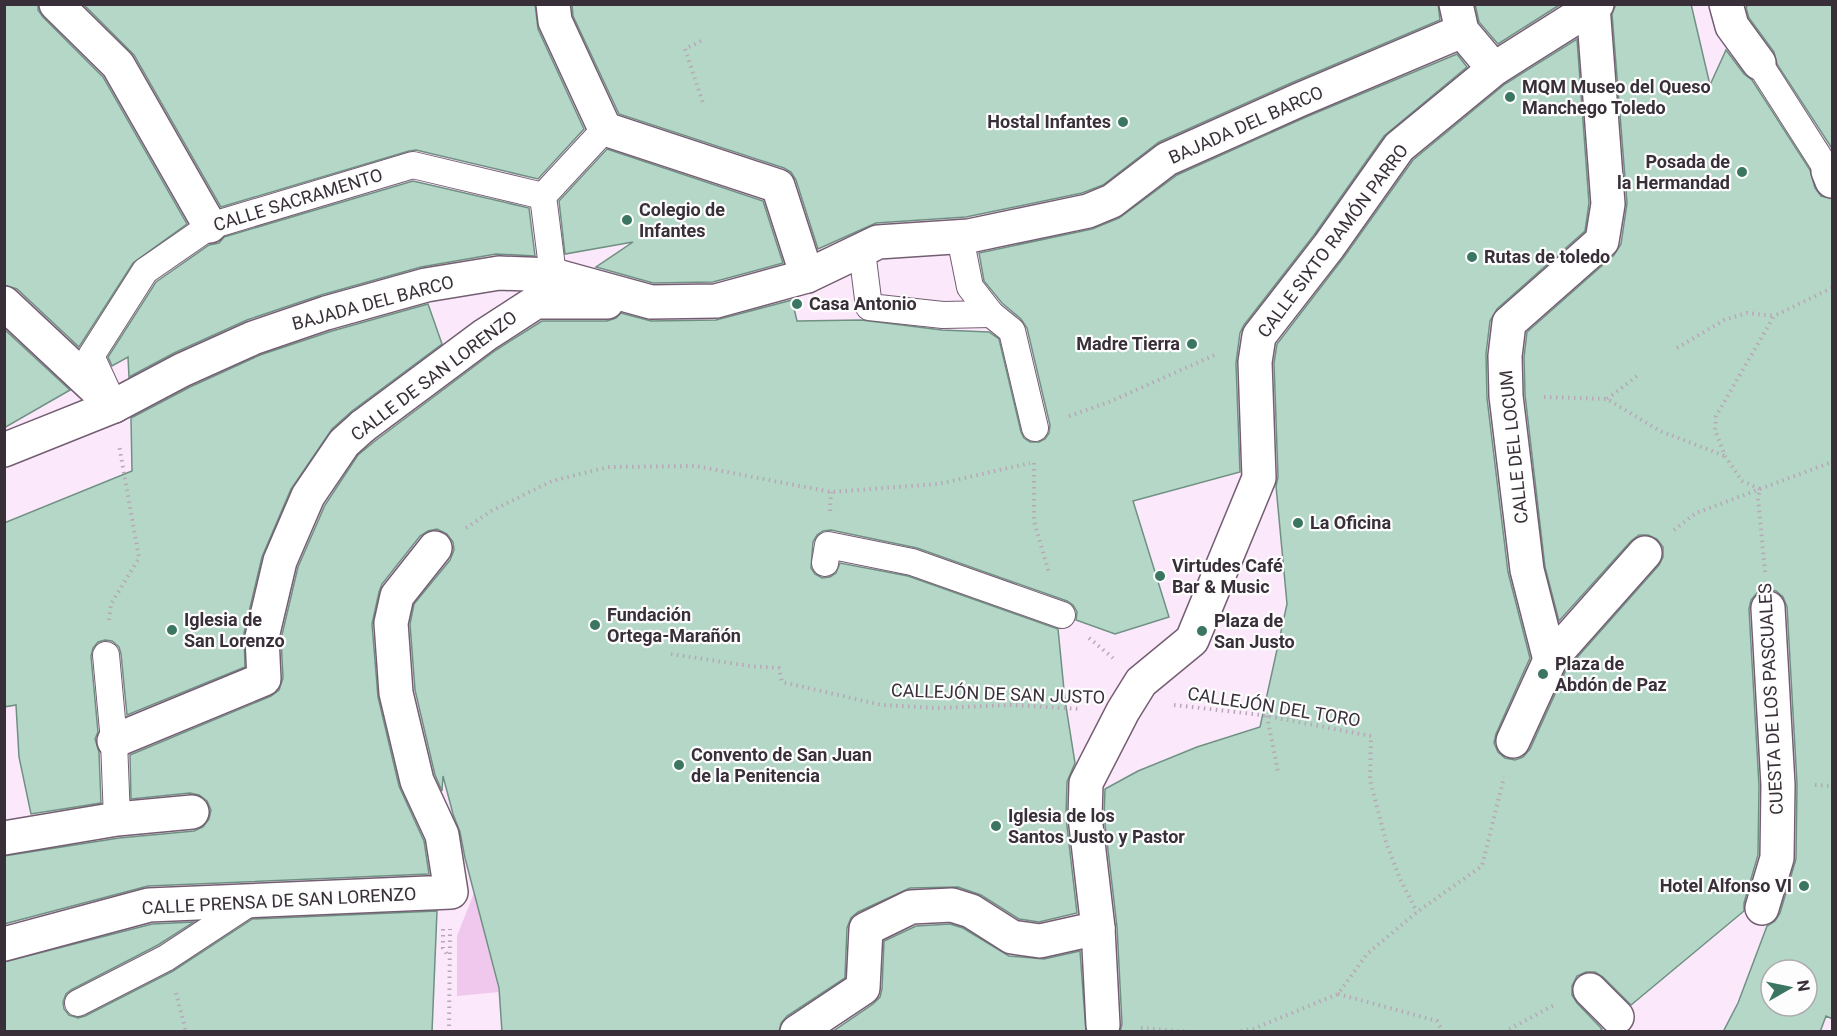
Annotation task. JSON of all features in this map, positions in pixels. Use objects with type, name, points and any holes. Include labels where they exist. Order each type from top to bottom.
[{"type":"street","points":[[56,4],[118,65],[210,225]]},
{"type":"street","points":[[554,4],[555,21],[605,129],[778,186],[807,276]]},
{"type":"street","points":[[1726,4],[1732,26],[1759,63]]},
{"type":"street","name":"CALLE SIXTO RAMÓN PARRO","points":[[1132,698],[1192,640],[1259,478],[1255,362],[1258,336],[1329,246],[1399,147],[1494,69],[1595,5]]},
{"type":"street","name":"CALLE DEL LOCUM","points":[[1550,660],[1527,570],[1506,396],[1504,356],[1509,323],[1602,241],[1608,204],[1595,5]]},
{"type":"street","points":[[1459,18],[1494,69]]},
{"type":"street","name":"BAJADA DEL BARCO","points":[[4,450],[114,406],[182,370],[253,338],[326,313],[426,285],[499,273],[553,275],[651,302],[716,301],[807,276],[878,242],[960,237],[1088,212],[1112,201],[1167,159],[1299,100],[1459,18]]},
{"type":"street","name":"CALLE DE SAN LORENZO","points":[[114,741],[264,679],[262,636],[280,561],[308,496],[344,443],[363,426],[485,335],[536,302],[651,302]]},
{"type":"street","points":[[4,303],[114,406]]},
{"type":"street","points":[[435,548],[397,596],[391,623],[396,693],[417,781],[442,835],[447,906]]},
{"type":"street","points":[[1513,741],[1550,660],[1645,553]]},
{"type":"street","name":"CUESTA DE LOS PASCUALES","points":[[1762,908],[1777,858],[1778,785],[1768,608]]},
{"type":"street","points":[[1103,1028],[1098,928],[1085,817],[1085,790],[1086,783],[1132,698]]},
{"type":"street","points":[[4,838],[117,819],[192,812]]},
{"type":"street","name":"CALLE PRENSA DE SAN LORENZO","points":[[4,944],[149,905],[254,900],[447,906]]},
{"type":"street","points":[[797,1032],[864,988],[866,929],[911,908],[952,905],[971,911],[1012,937],[1040,942],[1098,928]]},
{"type":"street","points":[[1590,990],[1617,1017]]},
{"type":"lane","points":[[1759,63],[1830,176]]},
{"type":"lane","points":[[553,275],[543,196],[605,129]]},
{"type":"lane","name":"CALLE SACRAMENTO","points":[[114,406],[91,356],[145,271],[210,225],[413,165],[543,196]]},
{"type":"lane","points":[[960,237],[970,287],[991,314],[1012,331],[1035,428]]},
{"type":"lane","points":[[862,250],[868,307],[943,315],[991,314]]},
{"type":"lane","points":[[825,563],[828,545],[912,562],[1062,615]]},
{"type":"lane","points":[[105,655],[114,741],[117,819]]},
{"type":"lane","points":[[78,1002],[166,958],[254,900]]},
{"type":"path","points":[[701,41],[685,49],[703,103]]},
{"type":"path","points":[[1677,348],[1724,320],[1747,313],[1774,316],[1833,288]]},
{"type":"path","points":[[1760,489],[1742,481],[1725,456],[1715,430],[1716,416],[1774,316]]},
{"type":"path","points":[[1035,428],[1109,402],[1220,352]]},
{"type":"path","points":[[1607,399],[1637,376]]},
{"type":"path","points":[[1506,396],[1607,399],[1660,431],[1725,456]]},
{"type":"path","points":[[105,655],[111,604],[139,558],[114,406]]},
{"type":"path","points":[[435,548],[491,511],[552,481],[608,467],[696,466],[831,492],[938,484],[1034,462],[1034,522],[1062,615],[1132,698]]},
{"type":"path","points":[[1696,513],[1833,462]]},
{"type":"path","name":"CUESTA DE LOS PASCUALES","points":[[1760,489],[1758,498],[1768,608]]},
{"type":"path","name":"CALLEJÓN DE SAN JUSTO","points":[[671,654],[779,668],[782,682],[882,705],[937,708],[1132,698]]},
{"type":"path","name":"CALLEJÓN DEL TORO","points":[[1132,698],[1267,716],[1371,736],[1370,780],[1383,831],[1400,879],[1417,912]]},
{"type":"path","points":[[1267,716],[1278,772]]},
{"type":"path","points":[[1235,1032],[1254,1030],[1338,994],[1367,954],[1417,912],[1482,866],[1513,741]]},
{"type":"path","points":[[447,906],[449,1032]]},
{"type":"path","points":[[447,906],[443,948],[449,957]]},
{"type":"path","points":[[1503,1032],[1590,990]]},
{"type":"path","points":[[1338,994],[1437,1021],[1443,1032]]},
{"type":"path","points":[[1103,1028],[1191,1032]]},
{"type":"shaded area","points":[[474,893],[499,992],[457,996],[457,936]]},
{"type":"building","points":[[4,4],[38,4],[38,10],[43,17],[103,77],[187,224],[133,263],[79,347],[17,289],[4,285]]},
{"type":"building","points":[[83,4],[535,4],[538,29],[584,129],[538,179],[416,150],[221,207],[134,55]]},
{"type":"building","points":[[572,4],[1438,4],[1440,20],[1159,142],[1103,185],[1082,193],[966,217],[876,223],[818,249],[796,180],[791,172],[619,114],[573,16]]},
{"type":"building","points":[[1475,4],[1561,4],[1498,44],[1479,22]]},
{"type":"building","points":[[1616,4],[1691,4],[1710,85],[1726,50],[1744,74],[1752,80],[1810,170],[1815,188],[1821,196],[1833,199],[1833,1019],[1826,1016],[1820,1032],[1723,1032],[1738,1003],[1767,926],[1775,921],[1780,913],[1796,859],[1797,784],[1787,607],[1783,597],[1776,591],[1768,589],[1757,593],[1751,600],[1749,609],[1759,785],[1758,855],[1744,903],[1744,911],[1631,1005],[1595,972],[1586,972],[1577,976],[1572,986],[1572,995],[1602,1029],[1599,1032],[1120,1032],[1122,1024],[1117,927],[1104,816],[1105,789],[1138,771],[1197,747],[1260,727],[1287,604],[1276,486],[1278,477],[1274,363],[1277,344],[1344,257],[1413,160],[1505,84],[1577,39],[1589,203],[1585,231],[1497,309],[1490,321],[1486,354],[1487,398],[1508,572],[1530,658],[1494,743],[1498,752],[1505,758],[1515,760],[1523,757],[1530,749],[1566,670],[1659,565],[1663,557],[1663,547],[1657,539],[1648,535],[1639,535],[1559,621],[1545,567],[1525,395],[1524,357],[1527,332],[1614,255],[1621,244],[1627,203],[1612,14]]},
{"type":"building","points":[[1748,4],[1833,4],[1833,150],[1777,64],[1774,52],[1749,18],[1746,8]]},
{"type":"building","points":[[1457,54],[1467,67],[1384,136],[1314,235],[1244,325],[1240,333],[1236,363],[1240,472],[1133,501],[1169,617],[1115,634],[1076,620],[1077,612],[1067,601],[917,548],[831,530],[817,535],[813,542],[811,568],[822,578],[836,573],[840,563],[908,576],[1058,629],[1065,700],[1075,763],[1067,782],[1066,817],[1077,913],[1039,922],[1019,919],[981,895],[958,887],[910,888],[858,912],[851,918],[847,928],[845,978],[787,1016],[781,1023],[779,1032],[502,1032],[499,988],[460,832],[443,776],[442,791],[435,775],[415,690],[410,624],[414,604],[450,560],[454,550],[453,542],[447,534],[437,529],[420,536],[382,584],[372,624],[378,697],[399,786],[424,841],[429,874],[148,886],[4,924],[4,856],[119,838],[194,831],[203,827],[209,819],[211,810],[207,801],[199,795],[190,793],[131,799],[130,755],[271,696],[279,690],[283,678],[281,639],[298,567],[325,505],[358,455],[496,350],[542,321],[607,321],[616,318],[621,313],[651,321],[716,320],[792,300],[797,321],[861,320],[942,330],[989,332],[999,339],[1021,432],[1030,442],[1039,442],[1049,433],[1050,425],[1027,328],[984,281],[979,253],[1092,229],[1119,218],[1177,175],[1306,117]]},
{"type":"building","name":"Colegio de Infantes","points":[[607,149],[763,201],[783,263],[713,282],[653,283],[596,267],[633,242],[565,254],[559,201]]},
{"type":"building","points":[[413,181],[529,208],[535,256],[496,254],[421,267],[321,295],[247,320],[174,353],[129,377],[128,357],[112,366],[108,357],[156,282],[209,245],[219,243],[224,237]]},
{"type":"building","points":[[428,304],[442,344],[352,411],[332,429],[291,489],[262,557],[244,633],[245,667],[127,715],[119,647],[112,641],[98,642],[91,656],[98,732],[95,739],[99,752],[101,803],[31,814],[19,757],[16,705],[4,707],[4,523],[132,471],[131,418],[190,387],[260,355],[332,331]]},
{"type":"building","points":[[4,329],[70,390],[4,428]]},
{"type":"building","points":[[437,911],[432,1032],[4,1032],[4,962],[152,924],[194,922],[158,945],[66,994],[63,1002],[64,1009],[69,1015],[78,1018],[173,971],[252,919]]},
{"type":"building","points":[[950,924],[963,928],[1009,956],[1044,959],[1080,951],[1086,1032],[832,1032],[880,997],[884,941],[916,926]]},
{"type":"place","name":"MQM Museo del Queso Manchego Toledo","points":[[1510,97]]},
{"type":"place","name":"Hostal Infantes","points":[[1123,122]]},
{"type":"place","name":"Posada de la Hermandad","points":[[1742,172]]},
{"type":"place","name":"Colegio de Infantes","points":[[627,220]]},
{"type":"place","name":"Rutas de toledo","points":[[1472,257]]},
{"type":"place","name":"Casa Antonio","points":[[797,304]]},
{"type":"place","name":"Madre Tierra","points":[[1192,344]]},
{"type":"place","name":"La Oficina","points":[[1298,523]]},
{"type":"place","name":"Virtudes Café Bar & Music","points":[[1160,576]]},
{"type":"place","name":"Fundación Ortega-Marañón","points":[[595,625]]},
{"type":"place","name":"Iglesia de San Lorenzo","points":[[172,630]]},
{"type":"place","name":"Plaza de San Justo","points":[[1202,631]]},
{"type":"place","name":"Plaza de Abdón de Paz","points":[[1543,674]]},
{"type":"place","name":"Convento de San Juan de la Penitencia","points":[[679,765]]},
{"type":"place","name":"Iglesia de los Santos Justo y Pastor","points":[[996,826]]},
{"type":"place","name":"Hotel Alfonso VI","points":[[1804,886]]}]
